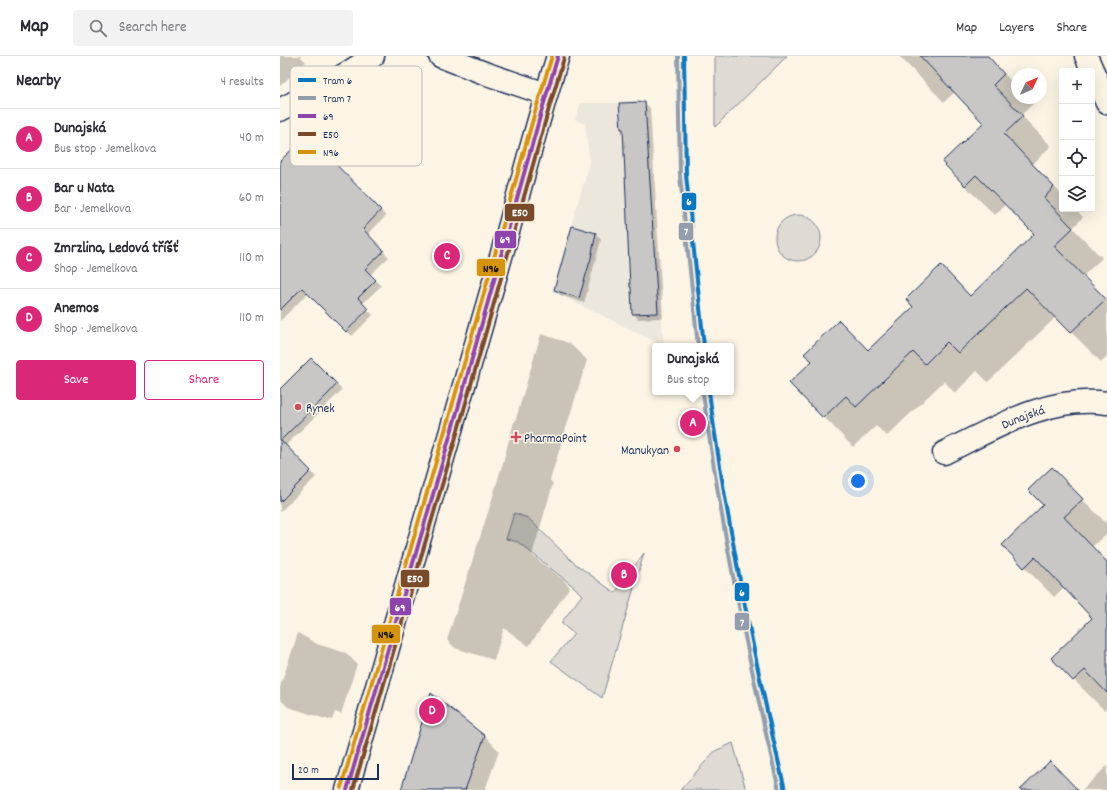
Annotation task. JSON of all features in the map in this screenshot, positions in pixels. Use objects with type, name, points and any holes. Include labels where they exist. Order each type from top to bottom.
[{"type":"street","points":[[360,66],[373,56]]},
{"type":"street","points":[[440,56],[546,94]]},
{"type":"street","points":[[347,790],[494,284],[546,94],[558,56]]},
{"type":"street","points":[[1086,56],[1107,103]]},
{"type":"street","points":[[280,110],[290,105]]},
{"type":"street","name":"Dunajská","points":[[944,453],[1020,416],[1049,407],[1076,402],[1107,403]]},
{"type":"shaded area","points":[[715,56],[787,56],[715,127]]},
{"type":"shaded area","points":[[645,100],[664,343],[658,343],[552,291],[590,163],[585,124],[575,120],[581,103],[617,103]]},
{"type":"shaded area","points":[[793,215],[803,215],[811,219],[817,225],[821,233],[821,243],[817,251],[811,257],[803,261],[793,261],[785,257],[779,251],[775,243],[775,233],[779,225],[785,219]]},
{"type":"shaded area","points":[[514,513],[528,518],[573,562],[615,593],[644,553],[602,698],[551,661],[574,634],[561,623],[582,595],[518,542],[506,539]]},
{"type":"shaded area","points":[[733,743],[746,790],[681,790],[715,751]]},
{"type":"building","points":[[920,56],[988,56],[1004,74],[993,85],[1023,116],[1004,134],[1054,187],[1044,198],[1073,228],[1054,246],[1106,299],[1070,333],[1026,288],[958,353],[947,342],[925,364],[913,352],[856,407],[846,396],[823,418],[789,383],[812,361],[804,354],[839,320],[868,350],[913,307],[906,299],[941,265],[970,296],[1034,234],[976,175],[965,186],[942,162],[983,123]]},
{"type":"building","points":[[645,102],[658,313],[632,314],[623,129],[621,129],[619,103]]},
{"type":"building","points":[[290,151],[290,166],[338,166],[381,210],[363,229],[384,251],[365,269],[376,280],[358,298],[368,309],[346,332],[302,288],[280,310],[280,161]]},
{"type":"building","points":[[572,226],[596,233],[591,258],[579,298],[554,290]]},
{"type":"building","points":[[311,358],[337,384],[281,440],[311,471],[280,502],[280,389]]},
{"type":"building","points":[[1052,467],[1083,499],[1064,517],[1107,562],[1107,693],[1085,670],[1073,681],[1051,658],[1092,618],[1035,557],[1024,568],[1002,545],[1043,505],[1028,490]]},
{"type":"building","points":[[431,693],[485,736],[465,790],[401,790]]},
{"type":"building","points":[[1050,761],[1078,790],[1020,790]]},
{"type":"tram line","name":"7","points":[[678,56],[680,176],[698,343]]},
{"type":"tram line","name":"6","points":[[684,56],[686,175],[704,343]]},
{"type":"tram line","name":"7","points":[[703,395],[718,493],[736,593],[779,790]]},
{"type":"tram line","name":"6","points":[[709,395],[724,492],[742,592],[785,790]]},
{"type":"transit line","name":"N96","points":[[341,788],[552,56]]},
{"type":"transit line","name":"69","points":[[347,790],[457,412],[558,56]]},
{"type":"transit line","name":"E50","points":[[353,790],[463,413],[564,58]]},
{"type":"place","name":"Zmrzlina, Ledová tříšť","points":[[447,256]]},
{"type":"place","name":"Rynek","points":[[298,407]]},
{"type":"place","name":"Dunajská","points":[[693,423]]},
{"type":"place","name":"PharmaPoint","points":[[516,437]]},
{"type":"place","name":"Manukyan","points":[[677,449]]},
{"type":"place","name":"Bar u Nata","points":[[624,575]]},
{"type":"place","name":"Anemos","points":[[432,711]]}]
